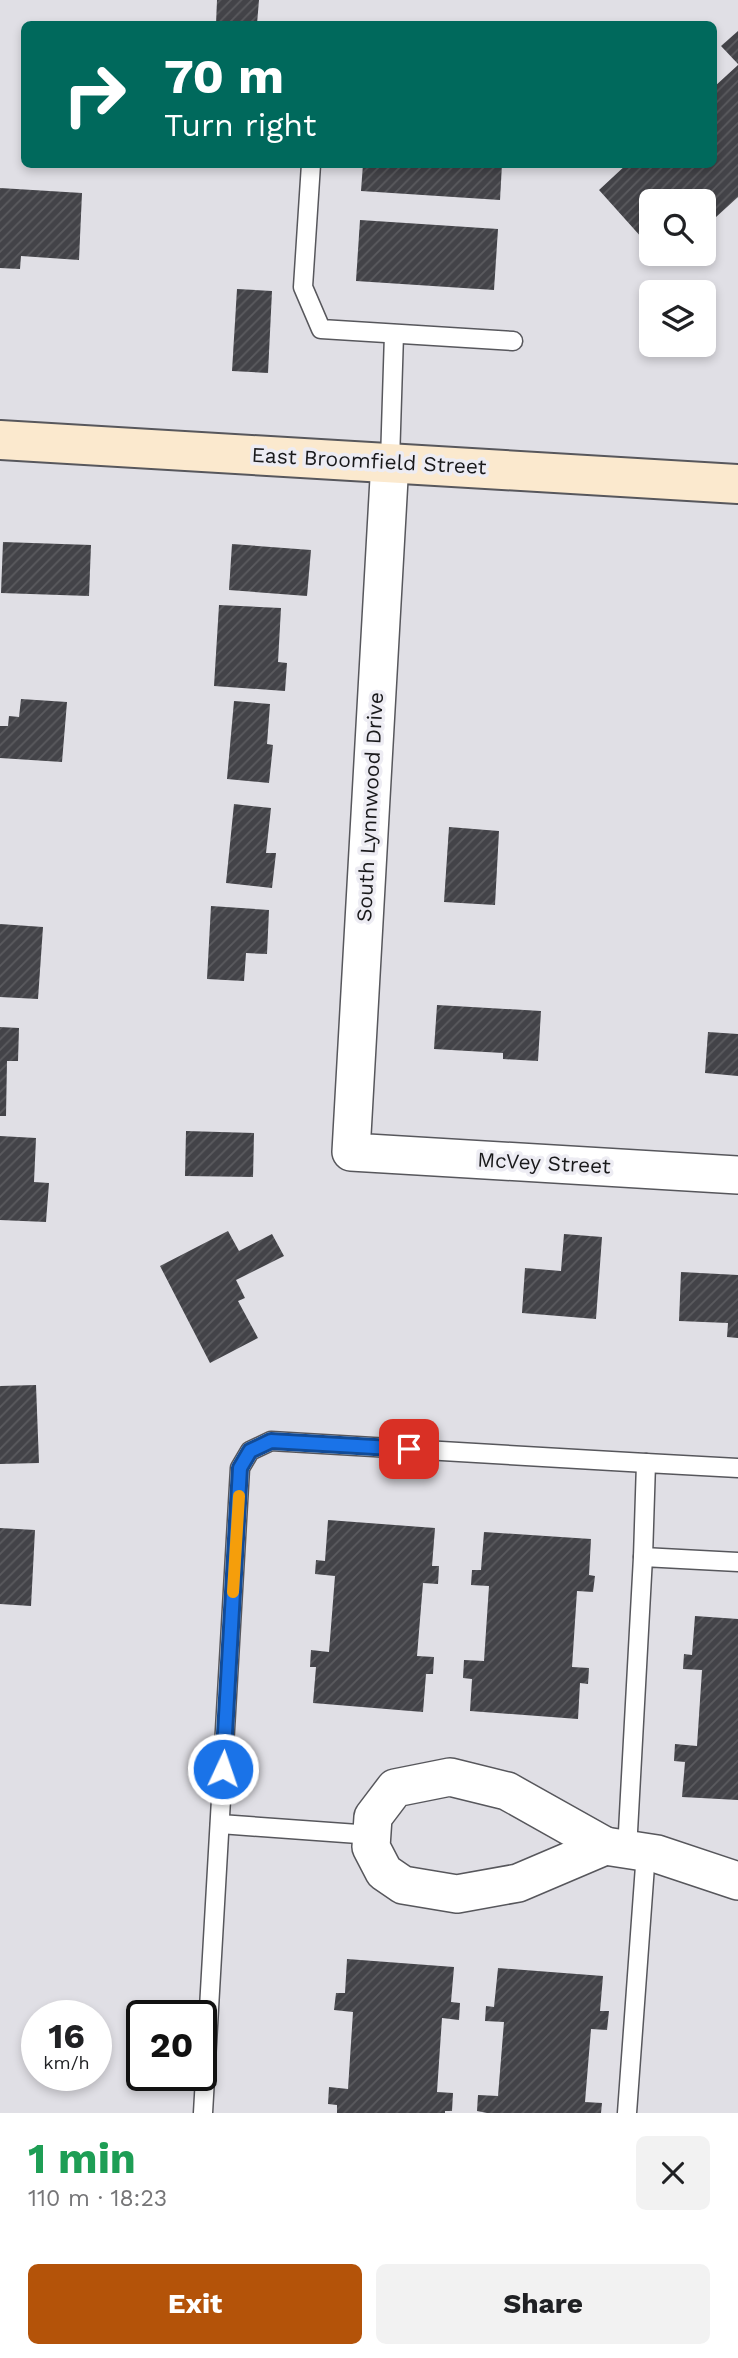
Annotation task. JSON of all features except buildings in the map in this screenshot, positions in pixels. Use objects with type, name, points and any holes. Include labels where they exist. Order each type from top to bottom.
[{"type":"main road","name":"East Broomfield Street","points":[[0,440],[390,461],[738,484]]},
{"type":"street","name":"South Lynnwood Drive","points":[[351,1152],[390,461]]},
{"type":"street","name":"McVey Street","points":[[351,1152],[738,1175]]},
{"type":"street","points":[[626,1849],[518,1883],[457,1894],[404,1885],[384,1872],[371,1847],[373,1817],[396,1788],[450,1777],[507,1791],[626,1849],[738,1881]]},
{"type":"lane","points":[[311,168],[303,286],[321,330],[513,341]]},
{"type":"lane","points":[[390,461],[394,334]]},
{"type":"lane","points":[[203,2113],[240,1468],[250,1451],[271,1441],[738,1468]]},
{"type":"lane","points":[[627,2113],[626,1849],[646,1463]]},
{"type":"lane","points":[[643,1557],[738,1562]]},
{"type":"lane","points":[[220,1824],[372,1835]]},
{"type":"slow traffic","points":[[233,1592],[239,1496]]},
{"type":"route","points":[[223,1769],[240,1468],[250,1451],[271,1441],[409,1449]]}]
